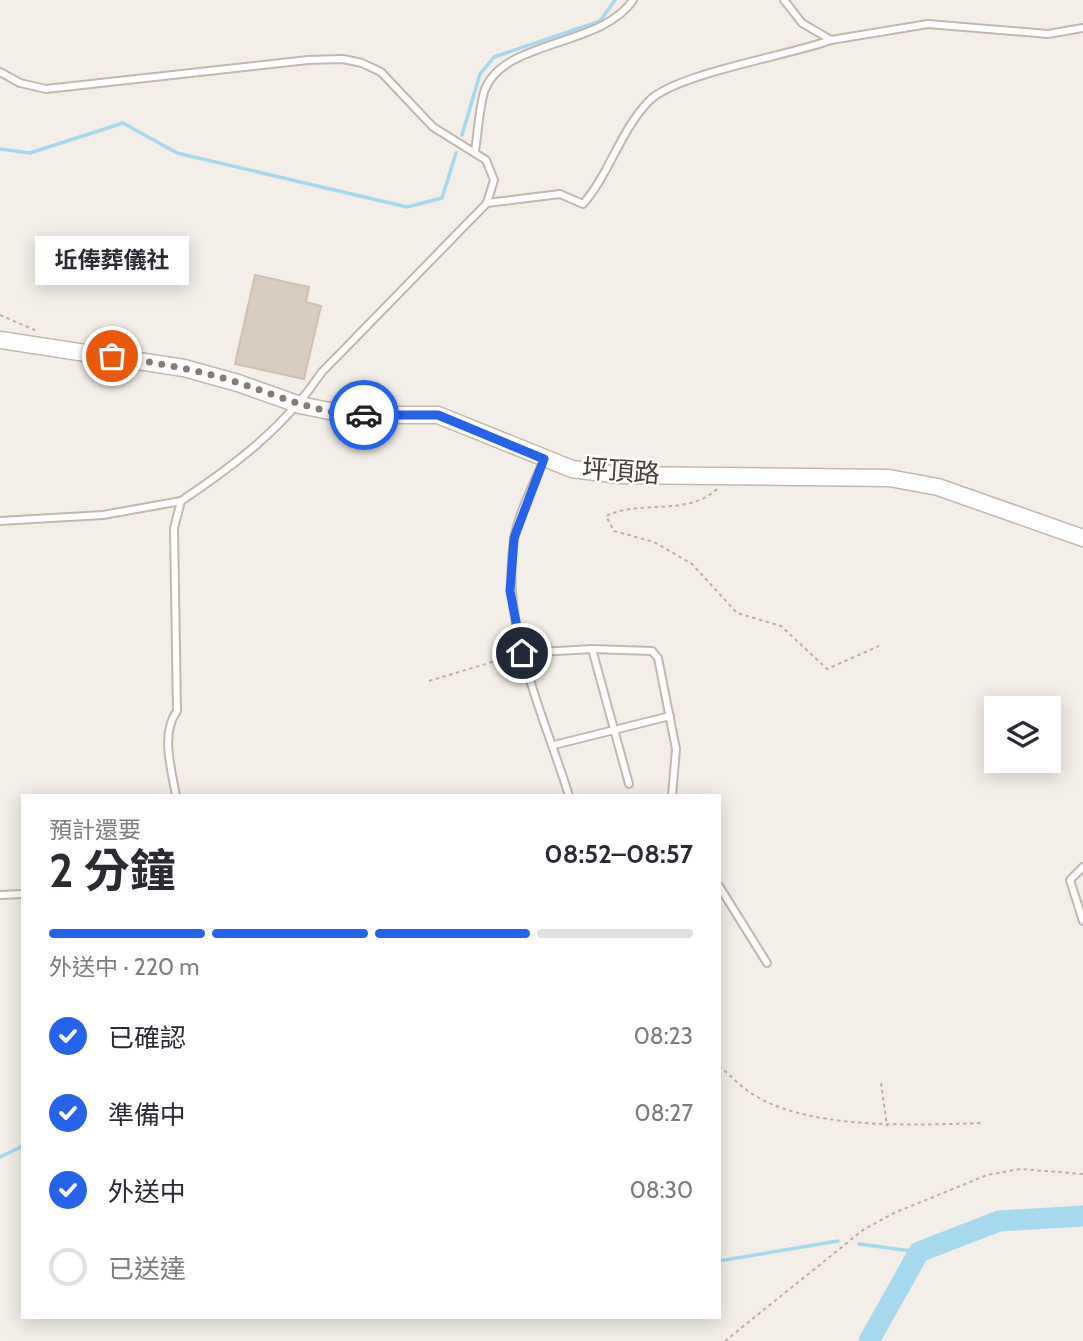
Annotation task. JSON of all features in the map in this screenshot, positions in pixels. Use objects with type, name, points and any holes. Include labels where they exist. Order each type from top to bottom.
[{"type":"street","name":"坪頂路","points":[[0,340],[184,368],[238,383],[300,405],[349,415],[438,415],[572,469],[619,475],[889,478],[938,487],[1083,538]]},
{"type":"lane","points":[[475,151],[485,90],[501,69],[536,51],[599,30],[627,9],[633,0]]},
{"type":"lane","points":[[784,0],[802,23],[831,40]]},
{"type":"lane","points":[[488,203],[560,194],[583,204],[598,187],[610,157],[650,99],[677,84],[831,40],[928,24],[1048,34],[1083,28]]},
{"type":"lane","points":[[0,72],[20,83],[46,89],[78,84],[117,84],[217,69],[343,59],[362,63],[381,72],[433,127],[486,160],[494,180],[488,203],[330,364],[300,405],[240,462],[181,502],[103,515],[0,521]]},
{"type":"lane","points":[[544,459],[514,538],[510,591],[522,653],[568,794]]},
{"type":"lane","points":[[176,794],[169,754],[170,728],[177,712],[174,528],[181,502]]},
{"type":"lane","points":[[522,653],[592,649],[652,651],[658,658],[676,749],[671,794]]},
{"type":"lane","points":[[592,649],[629,784]]},
{"type":"lane","points":[[554,745],[670,716]]},
{"type":"lane","points":[[1083,867],[1070,880],[1083,921]]},
{"type":"lane","points":[[721,889],[767,963]]},
{"type":"lane","points":[[0,895],[21,894]]},
{"type":"path","points":[[0,315],[41,334]]},
{"type":"path","points":[[734,475],[708,498],[675,505],[613,512],[606,516],[609,526],[614,531],[654,542],[692,564],[737,613],[781,626],[827,669],[879,646]]},
{"type":"path","points":[[429,681],[522,653]]},
{"type":"path","points":[[721,1068],[749,1092],[801,1114],[887,1126],[982,1123]]},
{"type":"path","points":[[881,1083],[887,1126]]},
{"type":"path","points":[[725,1341],[863,1230],[894,1213],[987,1175],[1020,1169],[1083,1174]]},
{"type":"building","points":[[255,275],[309,287],[306,302],[321,306],[304,379],[235,364]]},
{"type":"waterway","points":[[462,135],[480,74],[494,57],[600,21],[615,0]]},
{"type":"waterway","points":[[0,149],[30,153],[123,123],[177,153],[407,207],[442,198],[456,153]]},
{"type":"waterway","points":[[0,1157],[21,1147]]},
{"type":"waterway","points":[[869,1341],[919,1252],[999,1221],[1083,1216]]},
{"type":"waterway","points":[[721,1261],[838,1241]]},
{"type":"waterway","points":[[859,1244],[919,1252]]},
{"type":"way so far","points":[[112,356],[184,368],[238,383],[300,405],[349,415],[364,415]]},
{"type":"place","name":"坵俸葬儀社","points":[[112,356]]},
{"type":"route","points":[[364,415],[438,415],[544,459],[514,538],[510,591],[522,653]]}]
